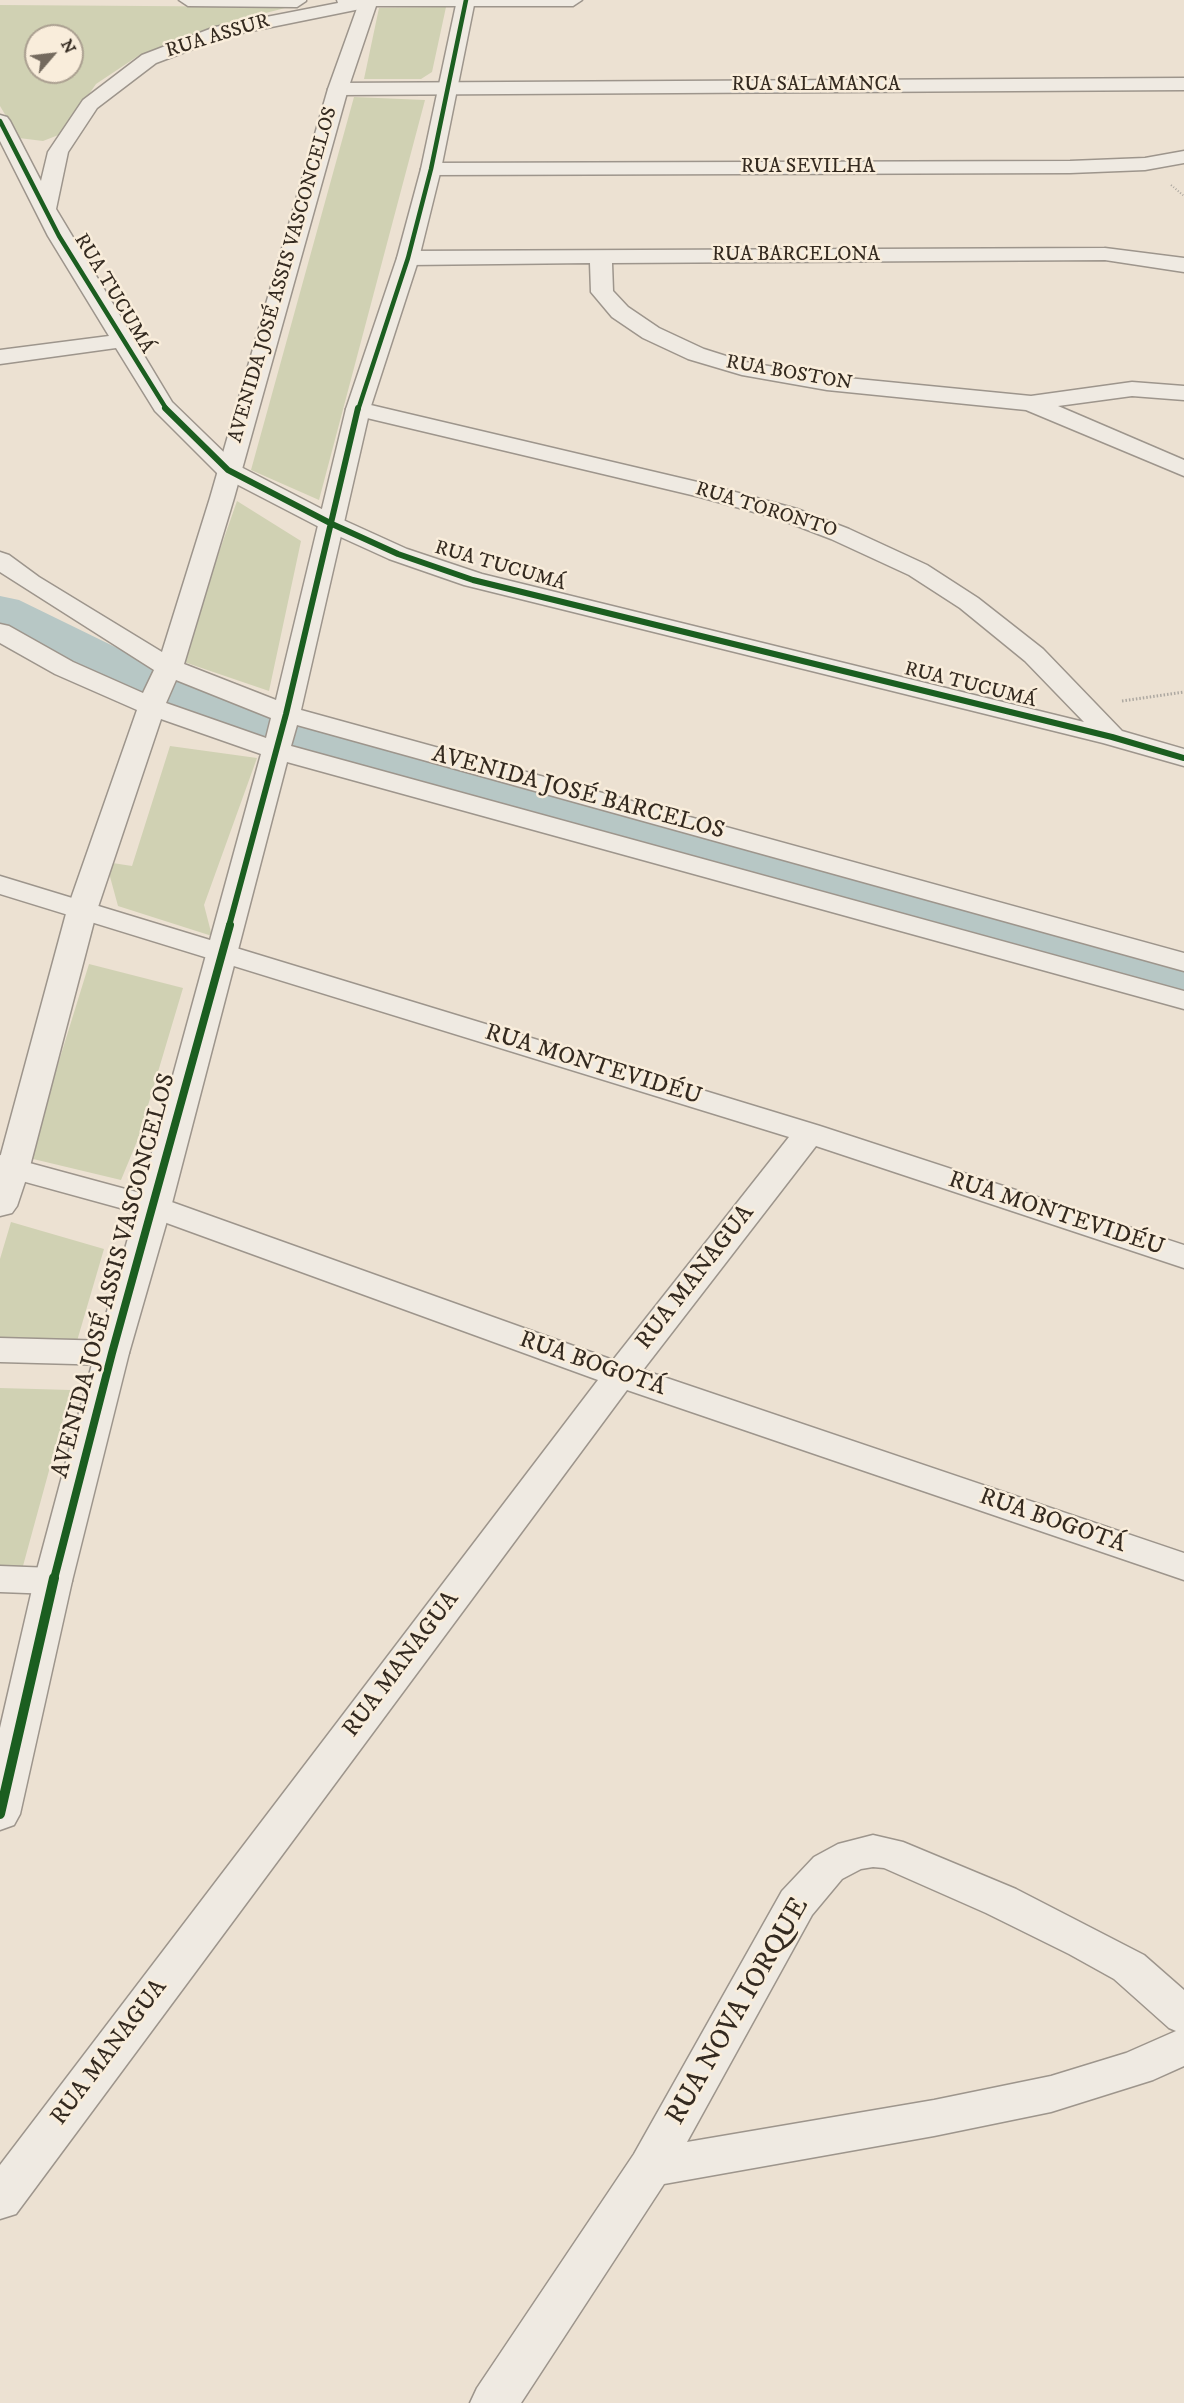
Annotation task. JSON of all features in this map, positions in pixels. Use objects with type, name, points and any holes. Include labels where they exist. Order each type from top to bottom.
[{"type":"street","points":[[188,0],[368,2],[573,0]]},
{"type":"street","name":"AVENIDA JOSÉ ASSIS VASCONCELOS","points":[[0,1814],[53,1581],[112,1353],[154,1207],[281,730],[358,410],[408,258],[431,169],[466,0]]},
{"type":"street","name":"AVENIDA JOSÉ ASSIS VASCONCELOS","points":[[0,1206],[7,1168],[82,910],[160,688],[222,498],[228,470],[338,89],[368,2]]},
{"type":"street","name":"RUA ASSUR","points":[[45,208],[58,152],[90,104],[149,59],[175,47],[242,26],[368,2]]},
{"type":"street","name":"RUA SALAMANCA","points":[[448,89],[1184,84]]},
{"type":"street","name":"AVENIDA JOSÉ ASSIS VASCONCELOS","points":[[338,89],[448,89]]},
{"type":"street","name":"RUA TUCUMÁ","points":[[0,121],[45,208],[121,341],[164,406],[228,470],[332,524],[398,554],[473,580],[1112,737],[1184,758]]},
{"type":"street","points":[[17,151],[58,152]]},
{"type":"street","name":"RUA SEVILHA","points":[[431,169],[1070,167],[1145,164],[1184,157]]},
{"type":"street","name":"RUA BARCELONA","points":[[408,258],[1105,254],[1184,265]]},
{"type":"street","name":"RUA BOSTON","points":[[601,258],[602,292],[620,312],[651,333],[696,354],[742,368],[827,383],[1031,403],[1132,389],[1184,393]]},
{"type":"street","points":[[0,357],[121,341]]},
{"type":"street","name":"RUA BOSTON","points":[[1031,403],[1184,469]]},
{"type":"street","name":"RUA TORONTO","points":[[358,410],[706,491],[788,514],[840,534],[918,570],[969,603],[1034,655],[1086,707],[1112,737]]},
{"type":"street","name":"AVENIDA JOSÉ BARCELOS","points":[[0,560],[160,688],[281,730],[1184,962]]},
{"type":"street","name":"AVENIDA JOSÉ BARCELOS","points":[[0,632],[64,668],[160,688],[281,730],[1184,1000]]},
{"type":"street","name":"RUA MONTEVIDÉU","points":[[0,885],[222,951],[809,1133],[1184,1257]]},
{"type":"street","name":"RUA MANAGUA","points":[[0,2200],[620,1375],[809,1133]]},
{"type":"street","name":"RUA BOGOTÁ","points":[[7,1168],[154,1207],[620,1375],[1184,1567]]},
{"type":"street","name":"AVENIDA JOSÉ ASSIS VASCONCELOS","points":[[0,1350],[112,1353]]},
{"type":"street","points":[[0,1579],[53,1581]]},
{"type":"street","name":"RUA NOVA IORQUE","points":[[494,2403],[650,2167],[797,1903],[828,1868],[852,1855],[873,1851],[890,1853],[1011,1906],[1129,1967],[1184,2016]]},
{"type":"street","name":"RUA NOVA IORQUE","points":[[650,2167],[934,2118],[1050,2094],[1138,2067],[1184,2046]]},
{"type":"path","points":[[1086,707],[1184,692]]},
{"type":"green space","points":[[0,5],[289,7],[223,24],[138,56],[96,84],[61,134],[43,141],[19,138],[0,106]]},
{"type":"green space","points":[[446,7],[432,72],[421,79],[364,79],[379,8]]},
{"type":"green space","points":[[354,97],[425,100],[319,500],[251,470]]},
{"type":"green space","points":[[237,501],[301,541],[269,691],[181,661]]},
{"type":"green space","points":[[170,746],[257,758],[204,905],[212,936],[118,906],[106,862],[132,866]]},
{"type":"green space","points":[[89,964],[183,988],[138,1139],[121,1180],[29,1158]]},
{"type":"green space","points":[[11,1222],[104,1249],[77,1341],[0,1340],[0,1259]]},
{"type":"green space","points":[[0,1388],[71,1390],[23,1566],[0,1569]]},
{"type":"waterway","points":[[0,612],[175,698],[246,725],[1184,988]]},
{"type":"cycle path","points":[[0,1814],[53,1581],[112,1353],[154,1207],[286,714],[358,409],[408,258],[431,169],[466,0]]},
{"type":"cycle path","points":[[0,121],[59,236],[163,406],[228,470],[332,524],[398,554],[473,580],[1112,737],[1184,758]]}]
